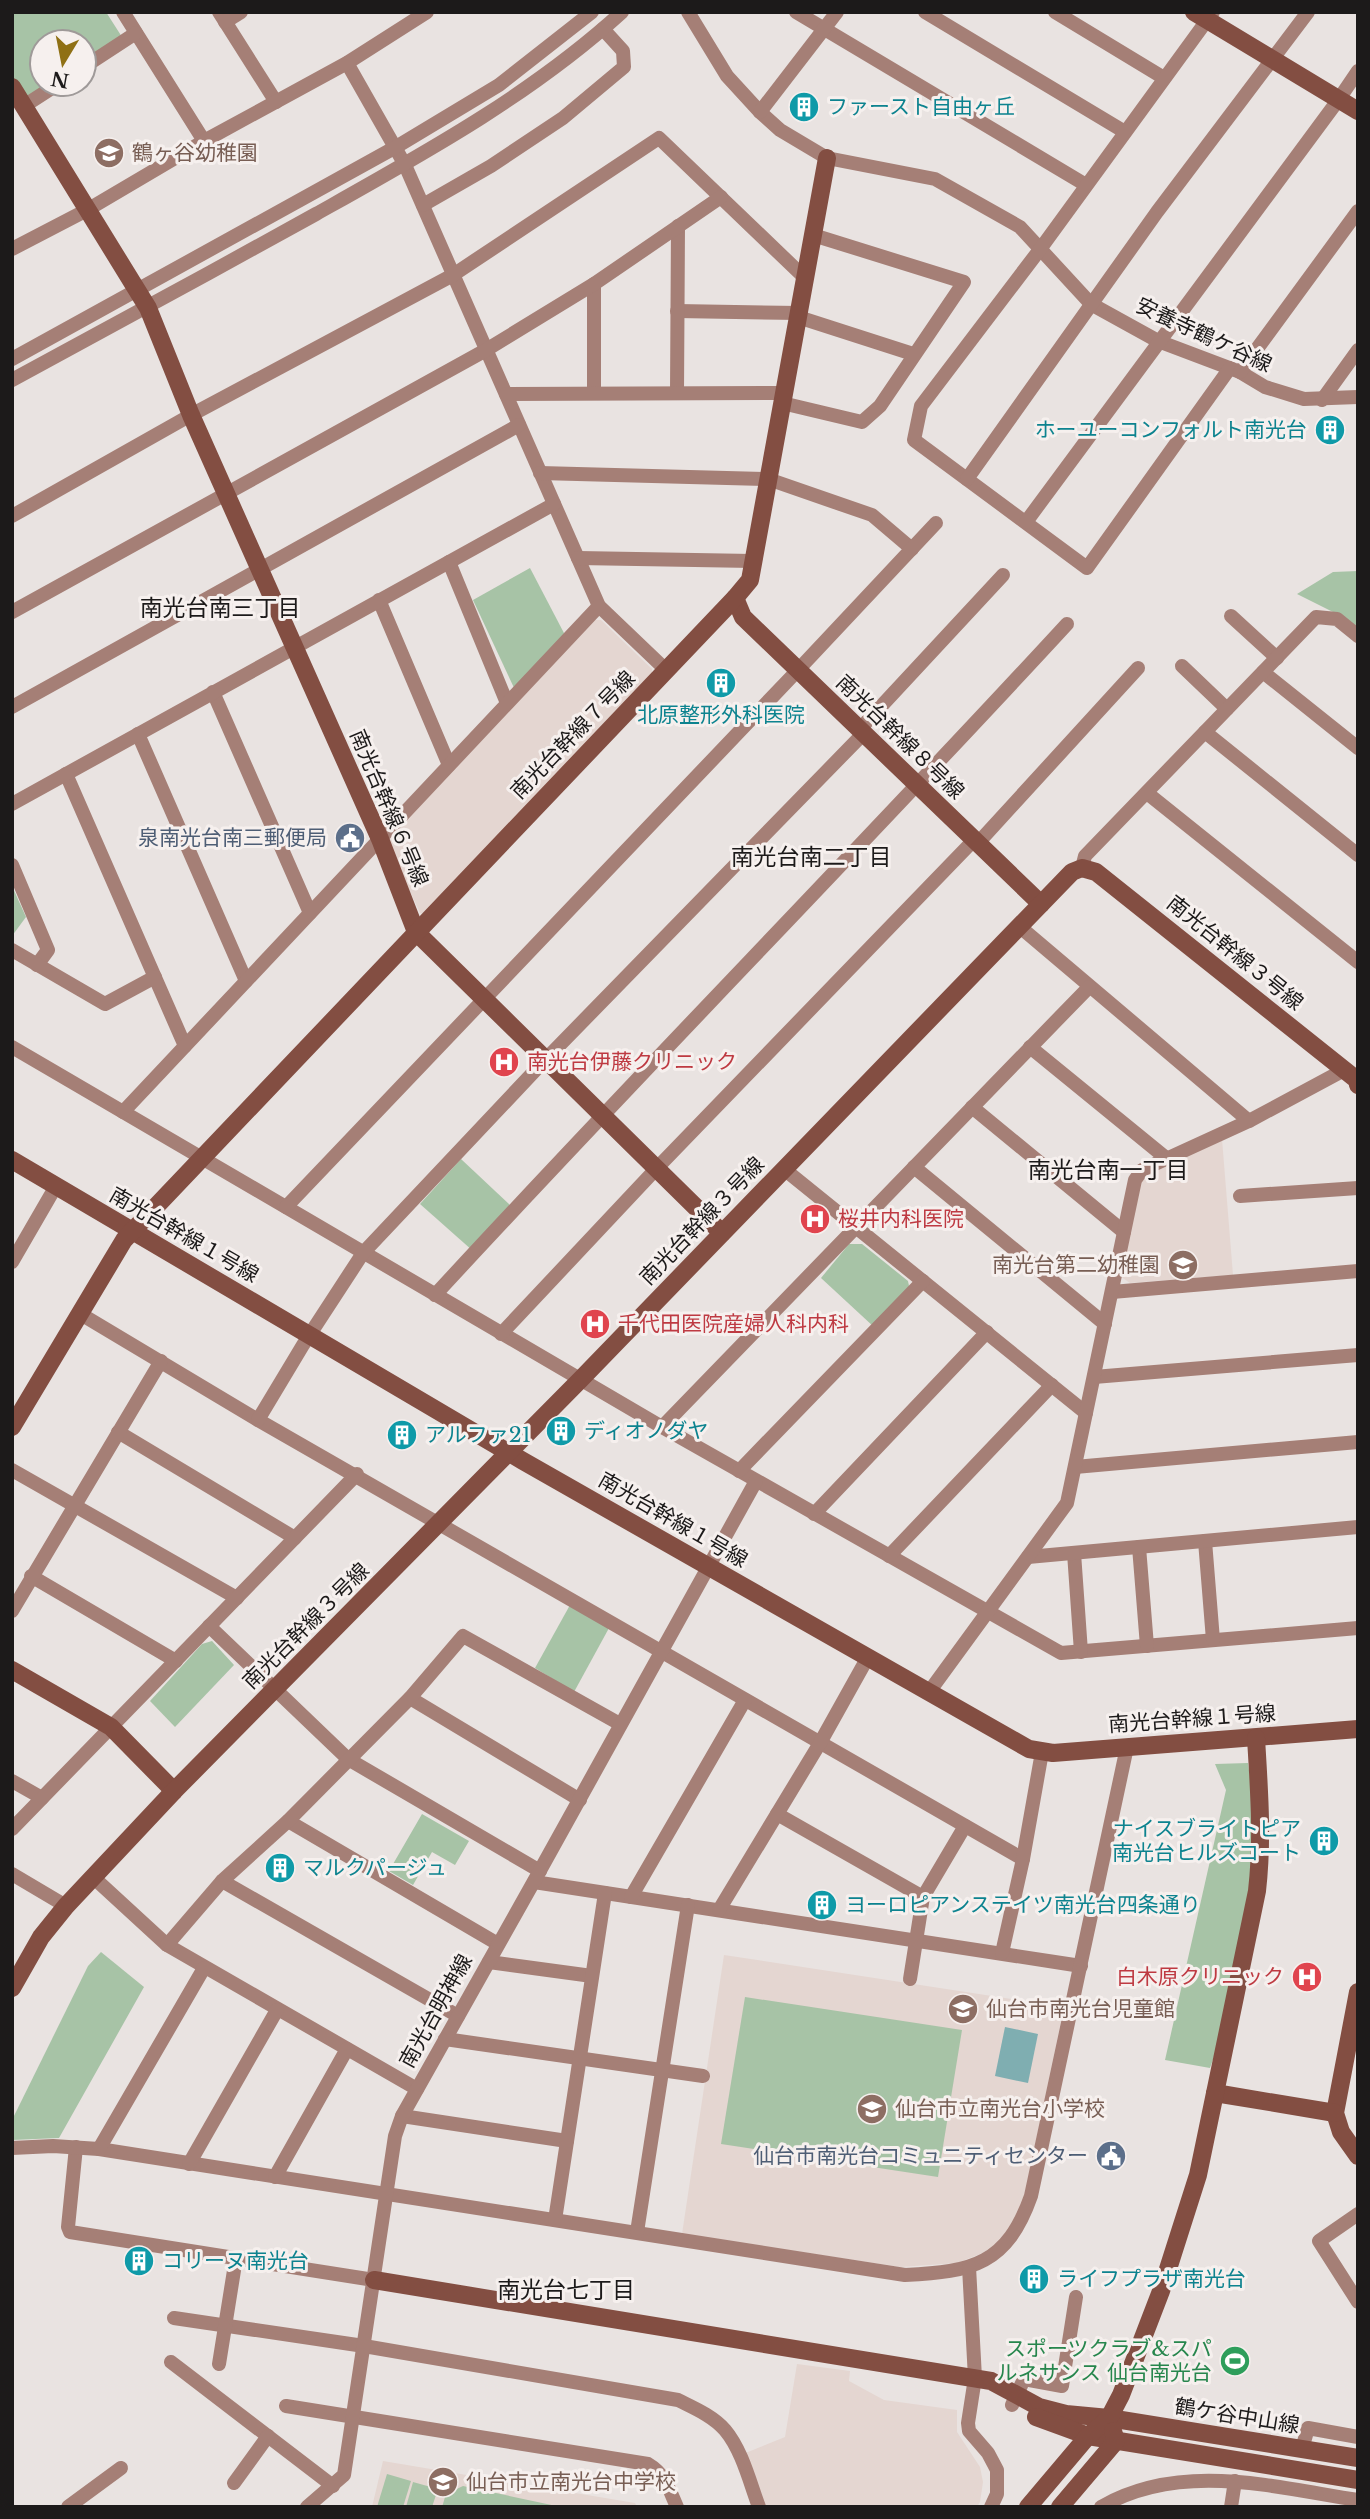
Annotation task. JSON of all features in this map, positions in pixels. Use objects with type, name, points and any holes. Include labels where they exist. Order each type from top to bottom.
[{"type":"street","points":[[123,12],[204,141]]},
{"type":"street","points":[[241,12],[222,17],[276,102]]},
{"type":"street","points":[[13,246],[87,210],[204,141],[347,64],[427,12]]},
{"type":"street","points":[[12,359],[397,147],[499,85],[592,12]]},
{"type":"street","points":[[12,380],[148,308],[405,164],[506,104],[604,29],[622,12]]},
{"type":"street","name":"安養寺鶴ケ谷線","points":[[688,12],[727,76],[760,112],[780,130],[827,158],[935,179],[1020,227],[1091,304],[1158,341],[1235,370],[1265,387],[1304,399],[1358,397]]},
{"type":"street","points":[[796,12],[1086,185]]},
{"type":"street","points":[[760,112],[837,12]]},
{"type":"street","points":[[925,12],[1125,132]]},
{"type":"street","points":[[1055,12],[1164,78]]},
{"type":"street","points":[[967,479],[1157,212],[1308,12]]},
{"type":"street","points":[[1358,111],[1205,15],[1164,78],[1041,248],[920,406],[914,440],[1087,568],[1358,211]]},
{"type":"street","points":[[423,205],[491,166],[563,118],[624,67],[623,51],[604,29]]},
{"type":"street","points":[[98,58],[136,33]]},
{"type":"street","points":[[347,64],[405,164],[599,606],[666,670]]},
{"type":"street","points":[[1026,522],[1358,71]]},
{"type":"street","name":"南光台幹線６号線","points":[[12,87],[148,308],[191,415],[380,839],[416,932],[722,1233]]},
{"type":"street","points":[[24,106],[36,98]]},
{"type":"street","points":[[12,516],[191,415],[453,275],[659,138],[805,278]]},
{"type":"street","name":"南光台幹線７号線","points":[[12,1427],[124,1240],[750,580],[827,158]]},
{"type":"street","points":[[12,612],[486,350],[594,284],[721,197]]},
{"type":"street","points":[[677,393],[678,226]]},
{"type":"street","points":[[506,394],[677,393],[783,398],[862,422],[880,406],[964,282],[813,235]]},
{"type":"street","points":[[594,284],[594,393]]},
{"type":"street","points":[[677,312],[798,315],[914,354]]},
{"type":"street","points":[[1322,400],[1358,350]]},
{"type":"street","points":[[12,707],[519,425]]},
{"type":"street","points":[[540,473],[768,479],[872,515],[912,549]]},
{"type":"street","points":[[12,804],[554,504]]},
{"type":"street","points":[[286,1208],[936,523]]},
{"type":"street","points":[[578,558],[753,561]]},
{"type":"street","points":[[449,562],[507,703]]},
{"type":"street","points":[[258,1420],[363,1253],[862,731],[1003,575]]},
{"type":"street","name":"南光台幹線８号線","points":[[735,598],[743,617],[1041,904]]},
{"type":"street","points":[[379,600],[449,765]]},
{"type":"street","points":[[123,1112],[599,606]]},
{"type":"street","points":[[1231,615],[1277,658]]},
{"type":"street","points":[[1082,867],[1085,856],[1317,617],[1338,620],[1358,636]]},
{"type":"street","points":[[435,1295],[601,1115],[918,786],[1067,624]]},
{"type":"street","points":[[1182,666],[1227,709]]},
{"type":"street","points":[[501,1334],[656,1169],[976,841],[1138,668]]},
{"type":"street","points":[[1263,672],[1358,748]]},
{"type":"street","points":[[214,692],[310,913]]},
{"type":"street","points":[[1205,732],[1358,855]]},
{"type":"street","points":[[138,734],[246,981]]},
{"type":"street","points":[[66,774],[185,1046]]},
{"type":"street","points":[[1147,793],[1358,962]]},
{"type":"street","points":[[12,865],[48,950],[37,965]]},
{"type":"street","name":"南光台幹線３号線","points":[[13,1984],[41,1937],[66,1906],[174,1791],[580,1379],[1072,872],[1082,867],[1096,872],[1351,1069],[1358,1085]]},
{"type":"street","points":[[1019,926],[1249,1121]]},
{"type":"street","points":[[12,950],[105,1004],[155,977]]},
{"type":"street","points":[[662,1427],[1089,987]]},
{"type":"street","points":[[12,1047],[501,1334],[1061,1653],[1358,1628]]},
{"type":"street","points":[[1030,1047],[1166,1158]]},
{"type":"street","points":[[929,1692],[1067,1503],[1135,1180],[1142,1170],[1249,1121],[1351,1069]]},
{"type":"street","points":[[972,1107],[1124,1231]]},
{"type":"street","name":"南光台幹線１号線","points":[[12,1160],[508,1451],[1029,1749],[1042,1752],[1127,1747],[1358,1729]]},
{"type":"street","points":[[914,1167],[1105,1324]]},
{"type":"street","points":[[784,1169],[1086,1413]]},
{"type":"street","points":[[12,1262],[56,1186]]},
{"type":"street","points":[[1240,1196],[1358,1188]]},
{"type":"street","points":[[1112,1292],[1358,1271]]},
{"type":"street","points":[[739,1471],[923,1281]]},
{"type":"street","points":[[79,1313],[258,1420],[440,1522],[1023,1859]]},
{"type":"street","points":[[814,1514],[987,1332]]},
{"type":"street","points":[[1094,1377],[1358,1355]]},
{"type":"street","points":[[12,1611],[161,1361]]},
{"type":"street","points":[[889,1556],[1052,1385]]},
{"type":"street","points":[[118,1432],[295,1538]]},
{"type":"street","points":[[1075,1467],[1358,1442]]},
{"type":"street","points":[[12,1470],[237,1598]]},
{"type":"street","points":[[12,1829],[357,1475]]},
{"type":"street","name":"南光台明神線","points":[[307,2507],[344,2475],[395,2136],[402,2116],[756,1481]]},
{"type":"street","points":[[1028,1557],[1358,1527]]},
{"type":"street","points":[[1205,1541],[1213,1640]]},
{"type":"street","points":[[1139,1547],[1147,1646]]},
{"type":"street","points":[[1074,1553],[1081,1652]]},
{"type":"street","points":[[32,1576],[176,1661]]},
{"type":"street","points":[[209,1626],[348,1759],[537,1877],[605,1893],[1081,1966]]},
{"type":"street","points":[[167,1945],[222,1881],[288,1821],[410,1698],[463,1636],[620,1724]]},
{"type":"street","points":[[719,1910],[820,1743],[868,1657]]},
{"type":"street","points":[[12,1670],[111,1727],[174,1791]]},
{"type":"street","points":[[410,1698],[580,1800]]},
{"type":"street","points":[[631,1897],[745,1700]]},
{"type":"street","points":[[1028,2507],[1088,2436],[1109,2418],[1121,2395],[1161,2291],[1198,2175],[1257,1891],[1261,1855],[1261,1811],[1256,1738]]},
{"type":"street","points":[[12,2148],[99,2149],[905,2275],[938,2274],[969,2267],[989,2258],[1008,2242],[1023,2221],[1031,2196],[1127,1747]]},
{"type":"street","points":[[1002,1954],[1023,1859],[1042,1752]]},
{"type":"street","points":[[12,1781],[42,1798]]},
{"type":"street","points":[[777,1814],[923,1897]]},
{"type":"street","points":[[288,1821],[498,1944]]},
{"type":"street","points":[[910,1979],[923,1897],[965,1826]]},
{"type":"street","points":[[12,1874],[66,1906]]},
{"type":"street","points":[[93,1877],[167,1945],[417,2089]]},
{"type":"street","points":[[222,1881],[458,2016]]},
{"type":"street","points":[[555,2220],[605,1893]]},
{"type":"street","points":[[638,2232],[688,1905]]},
{"type":"street","points":[[489,1962],[592,1976]]},
{"type":"street","points":[[99,2149],[204,1968]]},
{"type":"street","points":[[1358,1993],[1335,2113],[1341,2132],[1358,2156]]},
{"type":"street","points":[[189,2164],[277,2010]]},
{"type":"street","points":[[445,2039],[704,2076]]},
{"type":"street","points":[[275,2177],[347,2049]]},
{"type":"street","points":[[1215,2093],[1335,2113]]},
{"type":"street","points":[[402,2116],[567,2141]]},
{"type":"street","points":[[76,2147],[68,2227],[70,2232],[975,2378],[990,2381],[1035,2417],[1088,2436],[1358,2480]]},
{"type":"street","points":[[1358,2214],[1319,2241],[1358,2302]]},
{"type":"street","points":[[219,2364],[236,2258]]},
{"type":"street","points":[[969,2267],[975,2378],[968,2423],[969,2431],[988,2453],[997,2470],[997,2494],[991,2507]]},
{"type":"street","points":[[1014,2401],[1024,2379],[1062,2386],[1076,2297]]},
{"type":"street","points":[[174,2318],[364,2346],[678,2400],[701,2411],[725,2430],[738,2453],[759,2507]]},
{"type":"street","points":[[171,2362],[333,2486]]},
{"type":"street","name":"鶴ケ谷中山線","points":[[1014,2401],[1054,2412],[1109,2418],[1358,2458]]},
{"type":"street","points":[[286,2406],[648,2464],[665,2478],[677,2507]]},
{"type":"street","points":[[1109,2418],[1116,2441]]},
{"type":"street","points":[[1302,2449],[1308,2428],[1358,2437]]},
{"type":"street","points":[[234,2483],[268,2436]]},
{"type":"street","points":[[1060,2507],[1116,2441]]},
{"type":"street","points":[[68,2507],[121,2468]]},
{"type":"street","points":[[1101,2507],[1135,2492],[1162,2484],[1191,2480],[1235,2481],[1358,2500]]},
{"type":"street","points":[[1231,2507],[1235,2481]]},
{"type":"shaded area","points":[[594,620],[601,620],[652,669],[652,676],[425,914],[420,913],[387,842],[388,836]]},
{"type":"shaded area","points":[[1222,1139],[1233,1275],[1130,1283],[1120,1276],[1140,1183],[1151,1172]]},
{"type":"shaded area","name":"仙台市立南光台小学校","points":[[724,1955],[1064,2007],[1021,2212],[1005,2237],[983,2253],[957,2263],[900,2267],[682,2234]]},
{"type":"shaded area","points":[[797,2364],[850,2371],[849,2381],[884,2400],[957,2410],[957,2432],[980,2467],[983,2482],[977,2507],[765,2507],[743,2454],[785,2437]]},
{"type":"shaded area","name":"仙台市立南光台中学校","points":[[383,2461],[635,2503],[637,2507],[372,2507]]},
{"type":"green space","points":[[12,12],[106,12],[122,37],[98,52],[98,28],[28,28],[28,97],[25,99],[12,78]]},
{"type":"green space","points":[[530,568],[565,635],[515,690],[473,600]]},
{"type":"green space","points":[[1358,571],[1358,629],[1341,616],[1297,594],[1333,572]]},
{"type":"green space","points":[[12,886],[26,917],[12,936]]},
{"type":"green space","points":[[461,1159],[512,1207],[473,1251],[420,1204]]},
{"type":"green space","points":[[849,1244],[862,1244],[908,1281],[910,1291],[874,1327],[821,1278]]},
{"type":"green space","points":[[570,1605],[609,1628],[574,1692],[535,1668]]},
{"type":"green space","points":[[212,1641],[234,1665],[175,1727],[150,1701],[202,1644]]},
{"type":"green space","points":[[1248,1763],[1251,1785],[1252,1879],[1216,2051],[1210,2068],[1165,2060],[1226,1790],[1215,1764]]},
{"type":"green space","points":[[422,1814],[469,1841],[455,1865],[432,1852],[413,1885],[389,1871]]},
{"type":"green space","points":[[101,1952],[144,1987],[59,2138],[12,2140],[12,2120],[88,1966]]},
{"type":"green space","points":[[745,1997],[962,2030],[938,2177],[721,2144]]},
{"type":"green space","points":[[387,2474],[411,2481],[403,2507],[377,2507]]},
{"type":"green space","points":[[413,2482],[438,2489],[432,2507],[406,2507]]},
{"type":"green space","points":[[463,2486],[561,2507],[442,2507],[446,2494]]},
{"type":"water","points":[[1005,2027],[1038,2034],[1028,2083],[995,2076]]},
{"type":"place","name":"ファースト自由ヶ丘","points":[[804,107]]},
{"type":"place","name":"鶴ヶ谷幼稚園","points":[[109,153]]},
{"type":"place","name":"ホーユーコンフォルト南光台","points":[[1330,430]]},
{"type":"place","name":"北原整形外科医院","points":[[721,683]]},
{"type":"place","name":"泉南光台南三郵便局","points":[[350,838]]},
{"type":"place","name":"南光台伊藤クリニック","points":[[504,1062]]},
{"type":"place","name":"桜井内科医院","points":[[815,1219]]},
{"type":"place","name":"南光台第二幼稚園","points":[[1183,1265]]},
{"type":"place","name":"千代田医院産婦人科内科","points":[[595,1324]]},
{"type":"place","name":"ディオノダヤ","points":[[561,1431]]},
{"type":"place","name":"アルファ21","points":[[402,1435]]},
{"type":"place","name":"ナイスブライトピア 南光台ヒルズコート","points":[[1324,1841]]},
{"type":"place","name":"マルクパージュ","points":[[280,1868]]},
{"type":"place","name":"ヨーロピアンステイツ南光台四条通り","points":[[822,1905]]},
{"type":"place","name":"白木原クリニック","points":[[1307,1977]]},
{"type":"place","name":"仙台市南光台児童館","points":[[963,2009]]},
{"type":"place","name":"仙台市立南光台小学校","points":[[872,2109]]},
{"type":"place","name":"仙台市南光台コミュニティセンター","points":[[1111,2156]]},
{"type":"place","name":"コリーヌ南光台","points":[[139,2261]]},
{"type":"place","name":"ライフプラザ南光台","points":[[1034,2279]]},
{"type":"place","name":"スポーツクラブ&スパ ルネサンス 仙台南光台","points":[[1235,2361]]},
{"type":"place","name":"仙台市立南光台中学校","points":[[443,2482]]},
{"type":"district","name":"南光台南三丁目","points":[[220,608]]},
{"type":"district","name":"南光台南二丁目","points":[[811,857]]},
{"type":"district","name":"南光台南一丁目","points":[[1108,1170]]},
{"type":"district","name":"南光台七丁目","points":[[566,2290]]}]
